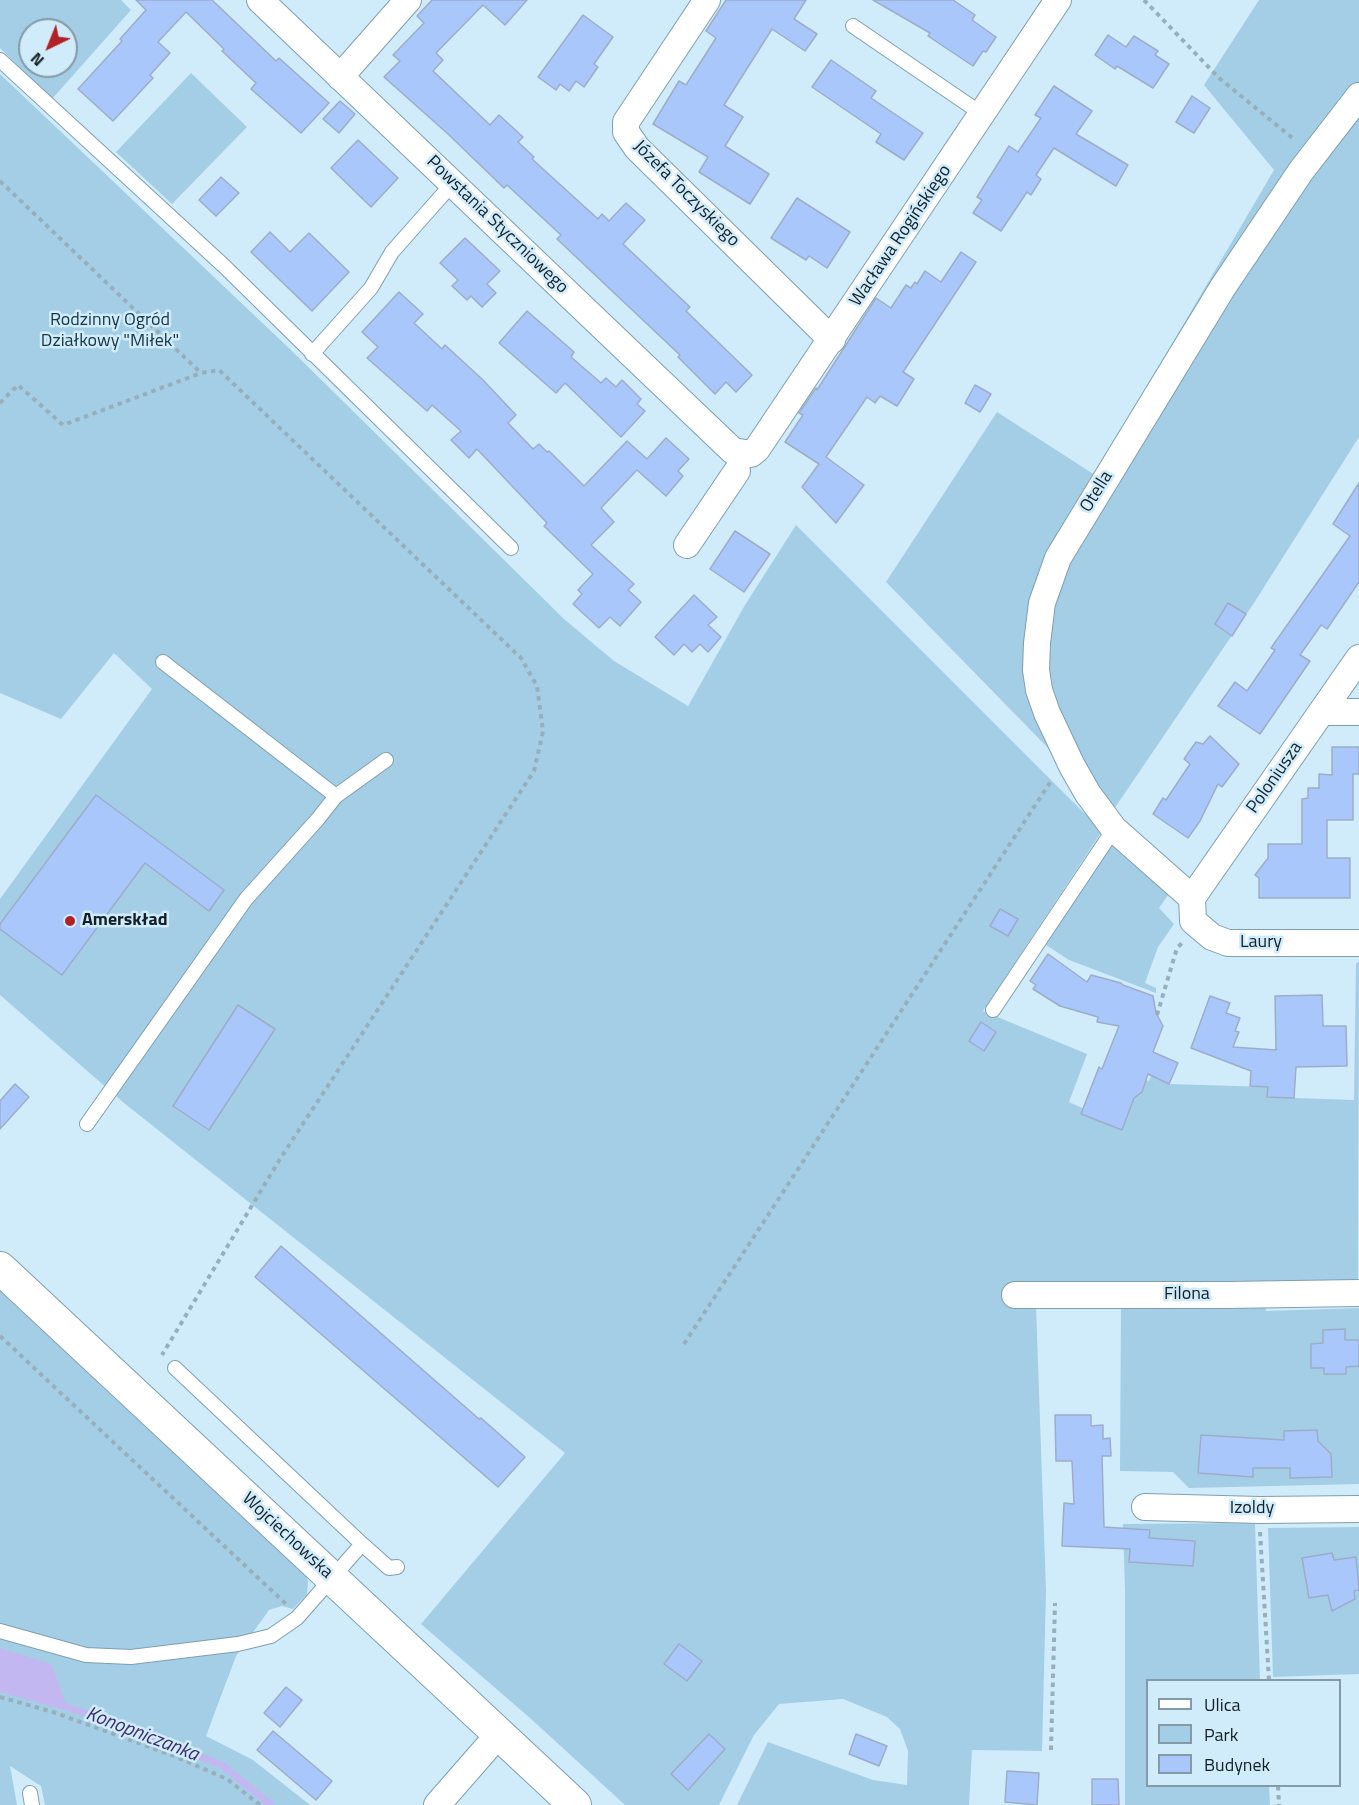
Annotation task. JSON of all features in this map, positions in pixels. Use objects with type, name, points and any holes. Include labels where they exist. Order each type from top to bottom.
[{"type":"street","name":"Powstania Styczniowego","points":[[260,0],[453,183],[735,461]]},
{"type":"street","points":[[340,77],[408,0]]},
{"type":"street","name":"Józefa Toczyskiego","points":[[707,0],[626,122],[626,132],[637,148],[832,340]]},
{"type":"street","name":"Wacława Rogińskiego","points":[[735,461],[757,449],[1058,0]]},
{"type":"street","name":"Otella","points":[[1192,898],[1114,829],[1088,794],[1072,766],[1039,690],[1036,643],[1042,603],[1058,558],[1223,286],[1301,171],[1359,96]]},
{"type":"street","points":[[687,545],[735,461]]},
{"type":"street","name":"Poloniusza","points":[[1192,898],[1359,658]]},
{"type":"street","points":[[1322,712],[1359,712]]},
{"type":"street","name":"Laury","points":[[1192,898],[1193,921],[1212,937],[1228,943],[1359,943]]},
{"type":"street","name":"Wojciechowska","points":[[0,1268],[574,1805]]},
{"type":"street","name":"Filona","points":[[1015,1295],[1359,1293]]},
{"type":"street","name":"Izoldy","points":[[1145,1507],[1260,1510],[1359,1509]]},
{"type":"street","points":[[437,1805],[499,1734]]},
{"type":"lane","points":[[853,26],[982,114]]},
{"type":"lane","points":[[0,60],[224,266],[511,548]]},
{"type":"lane","points":[[312,354],[371,288],[392,252],[453,183]]},
{"type":"lane","points":[[163,663],[336,796]]},
{"type":"lane","points":[[87,1124],[246,899],[336,796],[386,760]]},
{"type":"lane","points":[[993,1010],[1114,829]]},
{"type":"lane","points":[[175,1368],[193,1378],[319,1497],[362,1544],[381,1556],[389,1568],[397,1567]]},
{"type":"lane","points":[[0,1631],[86,1655],[131,1657],[238,1644],[271,1636],[299,1616],[362,1544]]},
{"type":"path","points":[[1144,0],[1219,78],[1290,136]]},
{"type":"path","points":[[1,183],[201,373]]},
{"type":"path","points":[[0,403],[18,385],[63,425],[201,373],[219,370],[521,658],[537,686],[543,731],[534,771],[280,1159],[160,1359]]},
{"type":"path","points":[[684,1344],[1051,781]]},
{"type":"path","points":[[0,1336],[299,1616]]},
{"type":"path","points":[[1260,1510],[1269,1679]]},
{"type":"path","points":[[1052,1750],[1055,1603]]},
{"type":"path","points":[[0,1696],[53,1712],[174,1756],[227,1779],[260,1805]]},
{"type":"path","points":[[1278,1787],[1279,1805]]},
{"type":"green space","points":[[0,0],[121,0],[131,10],[78,70],[78,18],[18,18],[18,66],[0,48]]},
{"type":"green space","points":[[1259,0],[1359,0],[1359,437],[1254,603],[1114,809],[1049,749],[886,582],[997,412],[1095,475],[1274,170],[1204,85]]},
{"type":"green space","points":[[191,73],[247,127],[172,204],[116,152]]},
{"type":"green space","name":"Rodzinny Ogród Działkowy \"Miłek\"","points":[[0,74],[293,352],[564,619],[614,661],[688,706],[745,605],[796,525],[1102,831],[983,1011],[1087,1054],[1069,1102],[1119,1125],[1140,1078],[1149,1081],[1151,1076],[1169,1084],[1268,1087],[1267,1097],[1354,1100],[1356,963],[1359,962],[1358,1280],[1261,1281],[1266,1311],[1359,1308],[1359,1484],[1189,1488],[1173,1472],[1120,1471],[1121,1305],[1036,1306],[1046,1591],[1042,1751],[972,1750],[969,1805],[737,1805],[768,1742],[873,1780],[907,1785],[908,1751],[900,1729],[887,1717],[843,1699],[779,1704],[754,1735],[719,1805],[625,1805],[530,1718],[421,1624],[565,1453],[124,1103],[0,995],[0,899],[152,689],[114,653],[61,719],[0,693]]},
{"type":"green space","points":[[31,78],[71,78],[52,99]]},
{"type":"green space","points":[[1111,845],[1169,894],[1159,908],[1174,924],[1158,947],[1145,983],[1156,988],[1156,993],[1069,960],[1046,945]]},
{"type":"green space","points":[[0,1288],[304,1572],[308,1581],[307,1594],[293,1609],[282,1606],[269,1610],[236,1656],[206,1736],[253,1760],[310,1805],[45,1805],[41,1786],[10,1766],[17,1805],[0,1805]]},
{"type":"green space","points":[[1255,1523],[1260,1679],[1146,1679],[1146,1787],[1269,1787],[1270,1805],[1125,1805],[1123,1524]]},
{"type":"green space","points":[[1359,1527],[1359,1674],[1273,1677],[1268,1528]]},
{"type":"shaded area","points":[[0,1648],[51,1664],[68,1708],[0,1688]]},
{"type":"building","points":[[136,0],[212,0],[276,61],[279,58],[329,103],[301,133],[251,89],[256,83],[186,12],[158,42],[170,53],[150,75],[153,78],[113,121],[78,89],[122,41],[120,39],[146,10]]},
{"type":"building","points":[[432,0],[527,0],[505,25],[483,5],[436,53],[443,60],[433,71],[490,125],[499,115],[523,137],[518,142],[534,157],[532,159],[598,219],[602,214],[609,221],[626,203],[645,220],[623,244],[690,307],[686,311],[752,375],[736,392],[726,382],[715,394],[678,357],[680,355],[557,239],[561,235],[507,185],[504,188],[384,77],[400,61],[393,55],[424,23],[417,16]]},
{"type":"building","points":[[726,0],[806,0],[794,19],[817,34],[805,51],[772,29],[724,105],[743,117],[725,146],[769,174],[750,204],[699,172],[708,157],[653,124],[679,81],[686,85],[716,38],[706,31]]},
{"type":"building","points":[[873,0],[953,0],[975,15],[972,20],[996,37],[973,66],[928,36],[930,33]]},
{"type":"building","points":[[583,15],[613,37],[594,64],[598,67],[584,87],[576,81],[569,91],[560,84],[556,90],[538,77]]},
{"type":"building","points":[[1108,35],[1126,47],[1134,36],[1158,51],[1155,55],[1169,64],[1153,88],[1117,66],[1115,69],[1095,55]]},
{"type":"building","points":[[831,60],[876,91],[871,98],[923,133],[904,160],[876,142],[881,134],[812,87]]},
{"type":"building","points":[[1054,86],[1092,111],[1076,134],[1128,165],[1116,186],[1054,148],[1036,175],[1041,179],[1031,195],[1027,192],[1001,231],[973,213],[982,200],[977,197],[1009,146],[1018,152],[1041,118],[1035,115]]},
{"type":"building","points":[[1192,96],[1210,108],[1194,133],[1176,122]]},
{"type":"building","points":[[340,101],[355,114],[339,133],[323,119]]},
{"type":"building","points":[[358,140],[398,178],[371,207],[331,168]]},
{"type":"building","points":[[221,177],[239,193],[216,216],[199,200]]},
{"type":"building","points":[[797,198],[850,232],[827,268],[809,256],[806,260],[771,238]]},
{"type":"building","points":[[270,232],[290,252],[309,233],[349,272],[312,311],[251,252]]},
{"type":"building","points":[[465,238],[500,271],[487,284],[496,293],[482,307],[471,296],[467,300],[452,286],[458,280],[440,263]]},
{"type":"building","points":[[961,252],[976,262],[903,372],[914,379],[897,406],[880,396],[875,403],[867,397],[826,457],[864,485],[836,523],[802,487],[819,464],[785,442],[803,415],[799,413],[816,388],[817,390],[876,298],[891,308],[906,285],[911,288],[915,282],[917,284],[925,271],[941,282]]},
{"type":"building","points":[[399,292],[423,314],[414,323],[442,349],[445,345],[516,415],[508,423],[533,449],[539,444],[547,452],[549,451],[584,486],[627,441],[647,459],[666,438],[689,459],[678,471],[683,476],[666,496],[637,470],[601,508],[614,522],[591,545],[634,584],[628,590],[641,602],[620,626],[610,617],[599,628],[573,604],[582,594],[578,590],[593,574],[544,526],[547,523],[477,449],[469,458],[451,440],[461,431],[432,405],[427,411],[367,358],[378,347],[362,332]]},
{"type":"building","points":[[527,311],[574,352],[571,357],[601,383],[606,378],[616,387],[622,380],[641,399],[637,404],[645,411],[621,437],[565,383],[556,393],[499,343]]},
{"type":"building","points":[[975,385],[991,394],[980,412],[965,403]]},
{"type":"building","points":[[1359,483],[1359,582],[1327,629],[1321,625],[1300,655],[1310,661],[1260,734],[1218,706],[1235,682],[1247,691],[1275,650],[1271,648],[1350,536],[1333,524]]},
{"type":"building","points":[[735,531],[770,554],[744,592],[710,569]]},
{"type":"building","points":[[694,595],[717,617],[708,625],[721,637],[708,652],[700,644],[692,652],[684,644],[674,655],[655,637]]},
{"type":"building","points":[[1228,603],[1246,614],[1232,636],[1215,624]]},
{"type":"building","points":[[1210,736],[1239,764],[1222,787],[1218,784],[1200,821],[1188,838],[1153,814],[1163,798],[1166,800],[1190,764],[1184,759],[1196,742],[1203,744]]},
{"type":"building","points":[[1332,747],[1359,747],[1359,774],[1353,774],[1353,820],[1327,820],[1327,858],[1350,858],[1350,898],[1259,898],[1259,878],[1255,875],[1268,858],[1268,844],[1302,844],[1302,799],[1308,798],[1308,788],[1319,788],[1319,774],[1332,775]]},
{"type":"building","points":[[96,795],[224,890],[209,911],[145,863],[62,975],[0,929],[0,924]]},
{"type":"building","points":[[1000,909],[1018,919],[1008,936],[990,926]]},
{"type":"building","points":[[1048,954],[1087,982],[1091,975],[1121,983],[1153,996],[1156,1013],[1163,1026],[1153,1052],[1178,1063],[1169,1084],[1148,1074],[1142,1092],[1134,1098],[1122,1130],[1081,1114],[1099,1067],[1102,1069],[1119,1026],[1097,1022],[1098,1017],[1060,1006],[1033,989],[1036,985],[1030,981]]},
{"type":"building","points":[[1322,995],[1323,1026],[1346,1026],[1347,1066],[1296,1067],[1294,1098],[1267,1097],[1268,1087],[1250,1086],[1251,1071],[1191,1048],[1210,996],[1230,1003],[1226,1013],[1240,1018],[1235,1031],[1239,1032],[1233,1047],[1276,1050],[1275,996]]},
{"type":"building","points":[[238,1005],[275,1029],[209,1130],[173,1106]]},
{"type":"building","points":[[981,1022],[996,1032],[984,1051],[969,1041]]},
{"type":"building","points":[[15,1084],[29,1097],[0,1129],[0,1101]]},
{"type":"building","points":[[281,1246],[525,1457],[498,1487],[255,1277]]},
{"type":"building","points":[[1345,1329],[1345,1340],[1359,1340],[1359,1366],[1346,1367],[1346,1374],[1324,1374],[1324,1368],[1311,1368],[1311,1344],[1323,1343],[1323,1330]]},
{"type":"building","points":[[1055,1415],[1091,1415],[1091,1426],[1103,1425],[1103,1439],[1110,1438],[1111,1456],[1102,1456],[1104,1527],[1150,1530],[1149,1538],[1195,1541],[1193,1566],[1129,1562],[1130,1549],[1062,1546],[1064,1503],[1074,1504],[1072,1461],[1056,1461]]},
{"type":"building","points":[[1317,1430],[1318,1441],[1331,1454],[1332,1477],[1290,1478],[1290,1468],[1253,1468],[1253,1477],[1198,1473],[1201,1435],[1284,1440],[1284,1431]]},
{"type":"building","points":[[1332,1553],[1334,1560],[1356,1557],[1359,1590],[1354,1591],[1355,1599],[1332,1611],[1328,1595],[1309,1598],[1302,1558]]},
{"type":"building","points":[[679,1644],[702,1661],[687,1681],[664,1664]]},
{"type":"building","points":[[286,1687],[302,1700],[280,1727],[264,1713]]},
{"type":"building","points":[[273,1731],[332,1781],[316,1800],[257,1750]]},
{"type":"building","points":[[709,1734],[725,1749],[688,1790],[671,1774]]},
{"type":"building","points":[[856,1734],[887,1746],[879,1766],[849,1754]]},
{"type":"building","points":[[1007,1771],[1039,1773],[1037,1805],[1005,1802]]},
{"type":"building","points":[[1092,1779],[1118,1779],[1119,1805],[1092,1805]]},
{"type":"waterway","name":"Konopniczanka","points":[[0,1688],[83,1712],[222,1765],[271,1805]]},
{"type":"place","name":"Amerskład","points":[[70,921]]}]
